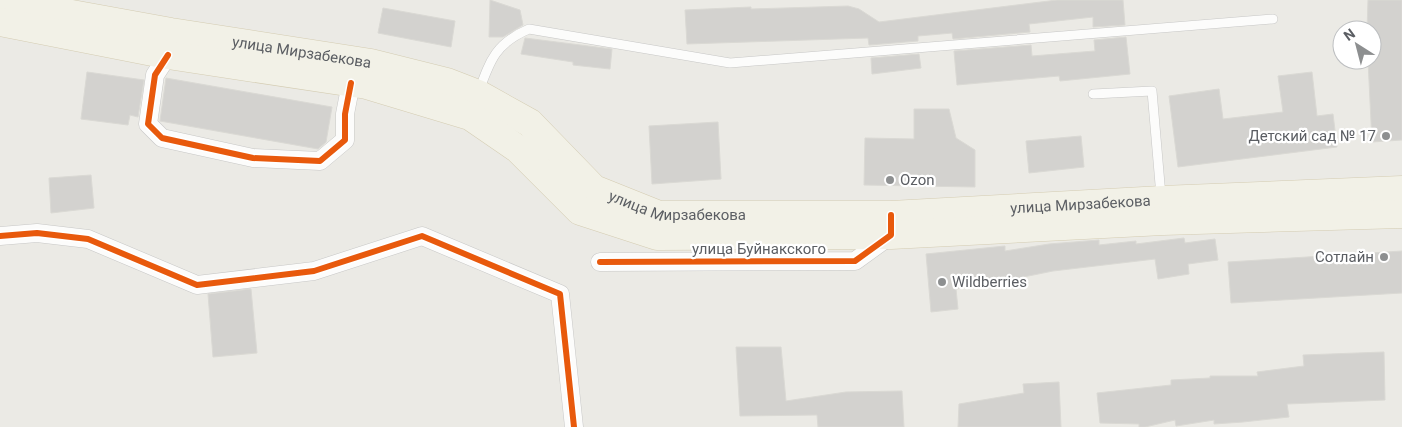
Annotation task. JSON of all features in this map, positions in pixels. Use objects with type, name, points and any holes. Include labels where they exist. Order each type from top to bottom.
[{"type":"main road","name":"улица Мирзабекова","points":[[0,1],[171,32],[371,63],[447,82],[478,94],[530,123],[594,189],[659,215],[891,225]]},
{"type":"main road","name":"улица Мирзабекова","points":[[0,22],[168,55],[367,85],[470,116],[518,149],[580,212],[657,236],[1162,210],[1402,190]]},
{"type":"main road","name":"улица Мирзабекова","points":[[1162,210],[1402,214]]},
{"type":"street","points":[[168,55],[155,75],[148,124],[162,138],[253,158],[320,161],[345,140],[345,114],[351,83]]},
{"type":"street","name":"улица Буйнакского","points":[[600,262],[855,261],[891,225]]},
{"type":"street","points":[[0,236],[37,233],[88,239],[197,285],[314,271],[422,236],[560,294],[574,427]]},
{"type":"lane","points":[[478,94],[491,58],[513,36],[529,29],[730,63],[1273,19]]},
{"type":"lane","points":[[1094,94],[1152,91],[1162,210]]},
{"type":"building","points":[[490,0],[520,10],[523,25],[503,37],[489,37]]},
{"type":"building","points":[[1057,0],[1123,0],[1125,25],[1093,27],[1093,17],[1029,24],[1030,32],[953,39],[952,33],[918,36],[918,41],[869,45],[868,38],[687,44],[685,10],[848,6],[859,9],[879,22]]},
{"type":"building","points":[[1368,0],[1402,0],[1402,140],[1372,142],[1368,70],[1382,70],[1382,20],[1367,20]]},
{"type":"building","points":[[383,8],[455,21],[451,47],[378,33]]},
{"type":"building","points":[[1126,37],[1130,74],[1060,81],[1059,76],[957,85],[954,51],[1031,45],[1032,56],[1095,51],[1094,40]]},
{"type":"building","points":[[525,38],[612,49],[610,69],[573,65],[573,62],[521,54]]},
{"type":"building","points":[[919,54],[921,68],[872,74],[871,58]]},
{"type":"building","points":[[87,72],[144,80],[138,117],[130,115],[128,125],[81,119]]},
{"type":"building","points":[[1312,72],[1317,116],[1333,114],[1337,147],[1178,167],[1169,96],[1219,89],[1223,119],[1283,112],[1278,76]]},
{"type":"building","points":[[166,78],[332,107],[326,142],[318,149],[160,121]]},
{"type":"building","points":[[914,109],[949,109],[956,138],[975,150],[975,187],[864,185],[865,138],[914,139]]},
{"type":"building","points":[[718,122],[721,179],[652,184],[649,126]]},
{"type":"building","points":[[1081,136],[1084,167],[1029,173],[1026,141]]},
{"type":"building","points":[[91,175],[94,208],[51,213],[49,178]]},
{"type":"building","points":[[1184,238],[1185,243],[1215,239],[1218,260],[1188,264],[1189,274],[1158,279],[1155,259],[1053,271],[1009,280],[1009,282],[956,289],[958,309],[931,312],[926,254],[1005,246],[1005,251],[1049,244],[1099,240],[1099,245],[1136,241],[1136,244]]},
{"type":"building","points":[[1402,251],[1402,293],[1231,303],[1228,262]]},
{"type":"building","points":[[251,289],[257,353],[213,357],[208,294]]},
{"type":"building","points":[[736,347],[781,347],[786,401],[846,392],[902,391],[904,427],[818,427],[817,415],[740,416]]},
{"type":"building","points":[[1384,352],[1385,400],[1287,404],[1289,417],[1243,422],[1214,424],[1214,420],[1176,426],[1175,420],[1145,427],[1139,427],[1139,424],[1100,423],[1097,393],[1171,385],[1171,380],[1210,378],[1210,376],[1258,376],[1257,372],[1304,366],[1303,355]]},
{"type":"building","points":[[1059,382],[1061,427],[958,427],[959,404],[1024,393],[1023,384]]},
{"type":"cycle path","points":[[168,55],[155,75],[148,124],[162,138],[253,158],[320,161],[345,140],[345,114],[351,83]]},
{"type":"cycle path","points":[[600,262],[855,261],[891,235],[891,215]]},
{"type":"cycle path","points":[[0,236],[37,233],[88,239],[197,285],[314,271],[422,236],[560,294],[574,427]]},
{"type":"place","name":"Детский сад № 17","points":[[1386,136]]},
{"type":"place","name":"Ozon","points":[[890,180]]},
{"type":"place","name":"Сотлайн","points":[[1384,257]]},
{"type":"place","name":"Wildberries","points":[[942,282]]}]
